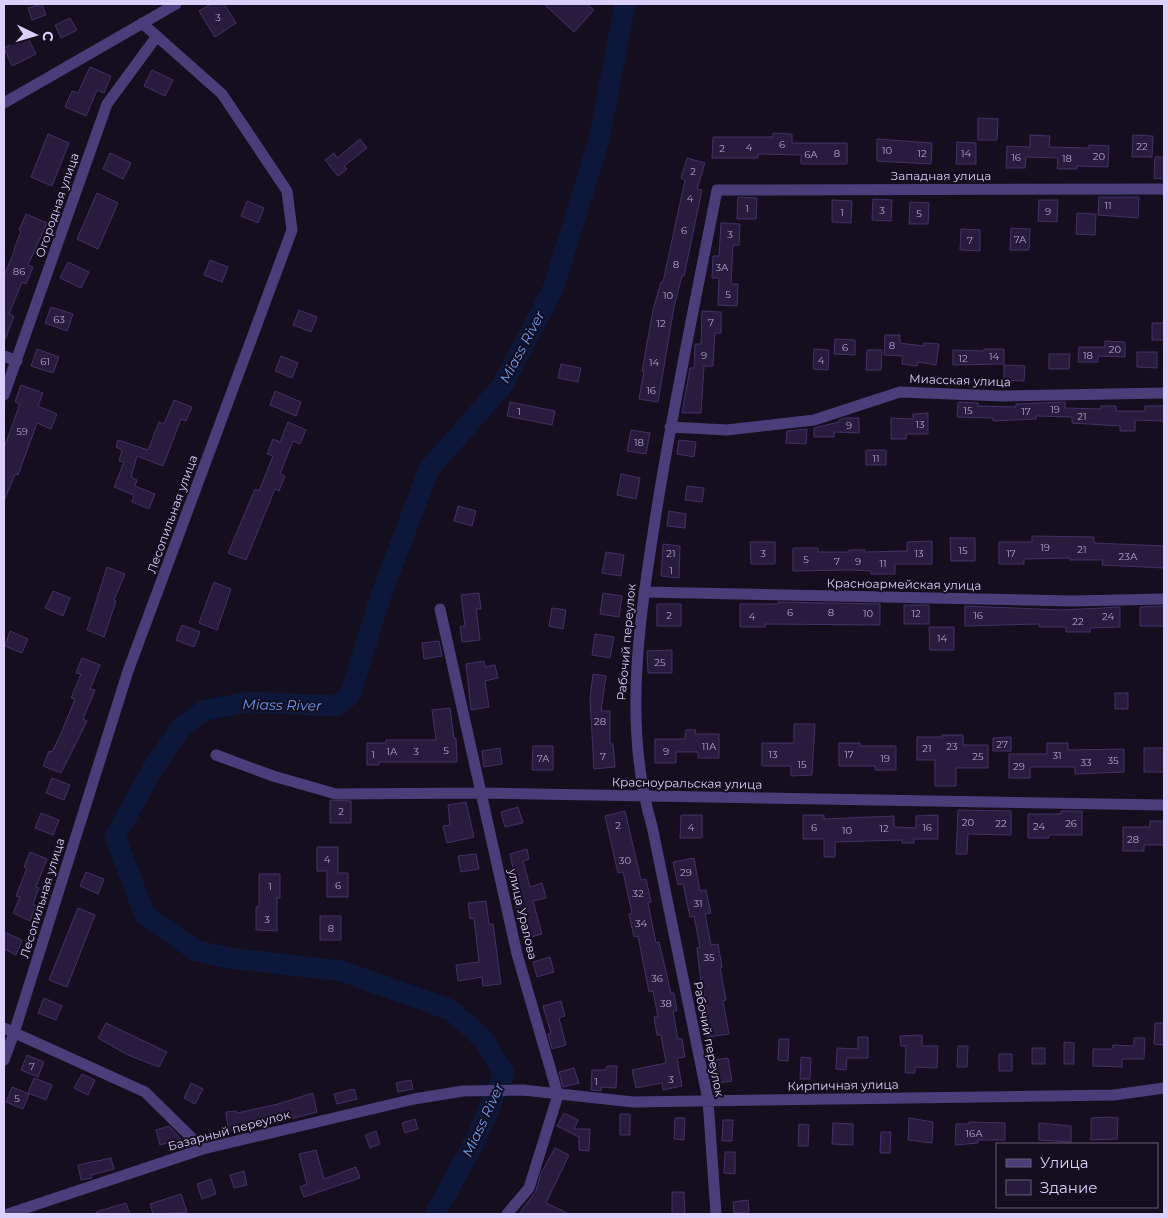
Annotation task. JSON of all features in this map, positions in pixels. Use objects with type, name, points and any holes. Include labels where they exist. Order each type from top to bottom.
[{"type":"street","points":[[4,103],[176,4]]},
{"type":"street","name":"Лесопильная улица","points":[[4,1060],[9,1031],[128,671],[292,230],[287,191],[222,94],[142,23]]},
{"type":"street","name":"Огородная улица","points":[[4,395],[107,104],[157,36]]},
{"type":"street","name":"Западная улица","points":[[718,190],[1164,189]]},
{"type":"street","name":"Рабочий переулок","points":[[716,1214],[708,1100],[652,826],[643,797],[634,703],[644,592],[670,427],[718,190]]},
{"type":"street","points":[[4,356],[17,361]]},
{"type":"street","name":"Миасская улица","points":[[670,427],[727,430],[814,420],[900,392],[1001,396],[1164,393]]},
{"type":"street","name":"Красноармейская улица","points":[[644,592],[1062,601],[1164,599]]},
{"type":"street","name":"улица Уралова","points":[[440,609],[480,793],[518,954],[558,1095]]},
{"type":"street","name":"Красноуральская улица","points":[[216,755],[273,776],[336,794],[480,793],[1164,805]]},
{"type":"street","points":[[9,1031],[145,1092],[202,1149]]},
{"type":"street","name":"Кирпичная улица","points":[[523,1090],[633,1102],[1114,1095],[1164,1088]]},
{"type":"street","name":"Базарный переулок","points":[[8,1214],[202,1149],[414,1098],[463,1092],[523,1090]]},
{"type":"street","points":[[507,1214],[529,1188],[558,1095]]},
{"type":"building","points":[[42,4],[46,15],[32,20],[28,8]]},
{"type":"building","points":[[211,4],[224,4],[236,23],[215,37],[199,11]]},
{"type":"building","points":[[544,4],[587,4],[594,10],[574,32]]},
{"type":"building","points":[[70,18],[77,30],[61,38],[55,25]]},
{"type":"building","points":[[27,36],[36,54],[12,66],[4,48]]},
{"type":"building","points":[[90,67],[111,76],[104,93],[97,90],[86,116],[65,107],[72,91],[78,93]]},
{"type":"building","points":[[152,70],[173,80],[165,96],[144,86]]},
{"type":"building","points":[[978,118],[998,119],[997,140],[978,140]]},
{"type":"building","points":[[773,133],[792,134],[792,143],[847,143],[847,164],[801,164],[801,155],[758,154],[758,158],[712,158],[713,137],[773,137]]},
{"type":"building","points":[[48,134],[69,143],[52,186],[31,177]]},
{"type":"building","points":[[1030,135],[1050,136],[1049,147],[1089,148],[1089,145],[1109,146],[1108,167],[1077,166],[1077,169],[1057,169],[1058,158],[1026,157],[1025,168],[1006,168],[1007,146],[1030,147]]},
{"type":"building","points":[[1133,135],[1153,136],[1152,157],[1132,157]]},
{"type":"building","points":[[360,139],[367,148],[344,166],[347,169],[338,176],[325,160],[334,153],[337,158]]},
{"type":"building","points":[[877,139],[932,143],[931,164],[877,161]]},
{"type":"building","points":[[957,142],[976,143],[976,164],[956,164]]},
{"type":"building","points":[[110,153],[131,163],[123,179],[103,169]]},
{"type":"building","points":[[1155,157],[1164,157],[1164,179],[1154,178]]},
{"type":"building","points":[[687,158],[705,163],[697,189],[702,190],[684,276],[682,276],[674,307],[658,402],[639,399],[653,310],[661,282],[663,282],[685,180],[681,178]]},
{"type":"building","points":[[97,193],[118,203],[98,249],[77,239]]},
{"type":"building","points":[[738,197],[757,198],[756,219],[737,219]]},
{"type":"building","points":[[1099,197],[1139,197],[1138,218],[1098,215]]},
{"type":"building","points":[[873,199],[892,200],[891,221],[872,220]]},
{"type":"building","points":[[832,200],[852,201],[851,223],[832,222]]},
{"type":"building","points":[[1039,200],[1058,200],[1057,222],[1038,221]]},
{"type":"building","points":[[247,201],[264,208],[258,223],[241,216]]},
{"type":"building","points":[[910,202],[929,203],[928,224],[909,224]]},
{"type":"building","points":[[1077,213],[1096,214],[1095,235],[1076,234]]},
{"type":"building","points":[[26,214],[47,223],[28,265],[33,267],[26,284],[22,282],[9,314],[14,316],[5,340],[4,276]]},
{"type":"building","points":[[721,223],[740,224],[739,245],[733,245],[731,284],[738,284],[737,306],[718,305],[719,278],[712,278],[713,256],[719,256]]},
{"type":"building","points":[[1011,228],[1030,229],[1029,250],[1010,250]]},
{"type":"building","points":[[961,229],[980,230],[980,251],[960,250]]},
{"type":"building","points":[[210,260],[228,267],[222,282],[204,275]]},
{"type":"building","points":[[68,262],[89,272],[81,288],[60,278]]},
{"type":"building","points":[[51,307],[73,314],[67,331],[45,323]]},
{"type":"building","points":[[299,310],[317,317],[311,332],[293,325]]},
{"type":"building","points":[[702,311],[721,312],[721,333],[715,333],[713,366],[704,366],[701,413],[682,413],[690,368],[694,368],[695,344],[701,344]]},
{"type":"building","points":[[1152,323],[1164,323],[1164,340],[1152,340]]},
{"type":"building","points":[[885,335],[900,335],[900,343],[923,346],[924,343],[939,344],[936,365],[918,362],[917,366],[902,364],[903,356],[884,355]]},
{"type":"building","points":[[835,339],[855,340],[855,355],[834,354]]},
{"type":"building","points":[[1105,341],[1125,342],[1125,357],[1098,356],[1098,362],[1078,362],[1079,347],[1105,347]]},
{"type":"building","points":[[37,349],[59,357],[53,373],[31,366]]},
{"type":"building","points":[[814,349],[829,350],[828,370],[813,369]]},
{"type":"building","points":[[984,349],[1004,349],[1004,364],[953,365],[953,350],[984,351]]},
{"type":"building","points":[[867,350],[882,350],[881,370],[866,370]]},
{"type":"building","points":[[1137,352],[1157,352],[1157,368],[1137,367]]},
{"type":"building","points":[[1049,354],[1070,354],[1069,369],[1049,369]]},
{"type":"building","points":[[281,356],[298,363],[292,378],[275,371]]},
{"type":"building","points":[[561,364],[581,368],[578,382],[558,378]]},
{"type":"building","points":[[1004,365],[1025,366],[1024,381],[1004,380]]},
{"type":"building","points":[[21,385],[43,393],[38,406],[57,414],[51,429],[37,423],[18,475],[15,474],[4,501],[4,448],[20,404],[15,402]]},
{"type":"building","points":[[275,391],[301,402],[296,416],[270,405]]},
{"type":"building","points":[[174,400],[192,407],[186,421],[181,419],[163,466],[137,456],[131,477],[137,480],[135,486],[155,494],[149,509],[132,502],[134,495],[114,487],[124,462],[119,461],[122,450],[116,447],[118,440],[148,450],[159,422],[164,424]]},
{"type":"building","points":[[510,402],[555,411],[552,425],[507,416]]},
{"type":"building","points":[[958,402],[978,403],[978,406],[1016,407],[1016,404],[1065,402],[1065,408],[1101,409],[1101,406],[1116,406],[1116,411],[1145,411],[1145,406],[1164,406],[1164,421],[1135,420],[1135,431],[1120,431],[1120,426],[1072,423],[1072,417],[1036,416],[1036,419],[993,421],[993,418],[957,417]]},
{"type":"building","points":[[928,413],[928,434],[906,434],[906,439],[891,439],[891,418],[913,419],[913,414]]},
{"type":"building","points":[[859,418],[859,433],[834,432],[834,437],[814,437],[814,428],[839,422],[839,420]]},
{"type":"building","points":[[288,422],[306,430],[300,444],[293,441],[280,474],[285,476],[279,491],[275,489],[246,560],[228,553],[255,489],[259,491],[273,456],[267,454],[273,439],[280,442]]},
{"type":"building","points":[[807,429],[806,444],[786,443],[787,431]]},
{"type":"building","points":[[631,430],[650,433],[646,454],[627,451]]},
{"type":"building","points":[[679,440],[696,442],[694,457],[677,454]]},
{"type":"building","points":[[866,450],[886,450],[886,465],[866,465]]},
{"type":"building","points":[[621,474],[640,478],[636,499],[617,495]]},
{"type":"building","points":[[687,486],[704,488],[702,502],[685,500]]},
{"type":"building","points":[[458,506],[476,511],[472,526],[454,521]]},
{"type":"building","points":[[669,511],[686,514],[685,528],[667,526]]},
{"type":"building","points":[[1032,536],[1094,537],[1094,543],[1164,546],[1164,568],[1102,565],[1103,560],[1070,560],[1070,558],[1024,559],[1024,564],[999,564],[999,542],[1032,542]]},
{"type":"building","points":[[950,538],[975,538],[975,561],[951,561]]},
{"type":"building","points":[[932,541],[932,564],[895,564],[895,574],[871,574],[871,571],[850,570],[793,571],[793,548],[818,548],[818,552],[849,552],[849,550],[865,550],[865,552],[907,551],[907,542]]},
{"type":"building","points":[[750,542],[775,542],[775,564],[751,564]]},
{"type":"building","points":[[663,544],[680,546],[679,578],[661,576]]},
{"type":"building","points":[[606,552],[624,555],[621,576],[602,573]]},
{"type":"building","points":[[107,567],[125,574],[114,600],[116,601],[104,637],[87,630]]},
{"type":"building","points":[[214,582],[231,589],[217,630],[199,623]]},
{"type":"building","points":[[53,591],[70,598],[63,616],[45,608]]},
{"type":"building","points":[[479,593],[481,609],[476,609],[480,640],[462,642],[460,627],[465,626],[461,595]]},
{"type":"building","points":[[603,593],[622,596],[619,617],[600,614]]},
{"type":"building","points":[[778,602],[880,604],[880,625],[765,624],[765,627],[740,627],[740,604],[778,604]]},
{"type":"building","points":[[657,604],[681,604],[681,626],[657,626]]},
{"type":"building","points":[[904,605],[929,605],[929,624],[904,624]]},
{"type":"building","points":[[965,606],[1063,610],[1120,607],[1120,627],[1090,628],[1090,632],[1066,632],[1066,627],[1039,627],[1039,624],[965,626]]},
{"type":"building","points":[[1164,606],[1164,626],[1140,626],[1140,607]]},
{"type":"building","points":[[552,608],[566,610],[563,629],[549,626]]},
{"type":"building","points":[[182,625],[200,632],[194,647],[176,640]]},
{"type":"building","points":[[929,627],[954,627],[954,650],[930,650]]},
{"type":"building","points":[[10,631],[28,639],[22,653],[5,646]]},
{"type":"building","points":[[595,634],[614,637],[610,658],[592,655]]},
{"type":"building","points":[[439,641],[442,656],[424,659],[422,643]]},
{"type":"building","points":[[672,650],[672,673],[648,673],[647,651]]},
{"type":"building","points":[[82,658],[100,665],[90,689],[95,690],[83,719],[87,721],[61,773],[43,766],[49,751],[52,752],[60,736],[75,699],[71,698],[81,674],[76,673]]},
{"type":"building","points":[[484,661],[485,667],[495,665],[498,678],[485,681],[489,707],[471,710],[466,664]]},
{"type":"building","points":[[593,674],[606,676],[601,711],[610,711],[610,744],[613,744],[615,767],[594,769],[590,699]]},
{"type":"building","points":[[1115,693],[1128,693],[1128,709],[1115,709]]},
{"type":"building","points":[[450,708],[454,738],[456,738],[457,762],[379,762],[379,765],[367,765],[367,743],[386,743],[386,740],[436,740],[432,710]]},
{"type":"building","points":[[794,724],[815,724],[812,775],[791,776],[791,766],[762,766],[762,743],[794,743]]},
{"type":"building","points":[[686,730],[696,730],[695,734],[719,734],[719,758],[698,758],[698,752],[676,752],[676,763],[655,763],[655,739],[685,739]]},
{"type":"building","points":[[942,735],[963,735],[963,745],[988,745],[988,768],[956,768],[956,786],[935,786],[935,760],[917,760],[917,737],[942,737]]},
{"type":"building","points":[[1011,737],[1011,751],[993,751],[993,738]]},
{"type":"building","points":[[839,743],[860,743],[860,746],[896,746],[896,770],[875,770],[875,766],[839,766]]},
{"type":"building","points":[[1047,743],[1068,743],[1068,750],[1124,749],[1124,772],[1075,774],[1075,767],[1030,767],[1030,778],[1009,778],[1009,754],[1047,754]]},
{"type":"building","points":[[533,746],[553,746],[553,770],[532,770]]},
{"type":"building","points":[[500,748],[502,764],[484,767],[482,751]]},
{"type":"building","points":[[1144,748],[1164,748],[1164,772],[1144,772]]},
{"type":"building","points":[[52,778],[70,785],[64,800],[46,793]]},
{"type":"building","points":[[330,800],[351,801],[351,823],[330,823]]},
{"type":"building","points":[[466,802],[474,837],[447,843],[443,826],[450,825],[448,805]]},
{"type":"building","points":[[518,807],[523,823],[505,827],[501,812]]},
{"type":"building","points":[[958,810],[1011,811],[1011,835],[968,834],[967,854],[956,854]]},
{"type":"building","points":[[625,811],[641,880],[646,879],[651,902],[648,903],[656,943],[659,942],[671,993],[674,993],[677,1011],[673,1011],[678,1039],[682,1039],[685,1057],[677,1058],[682,1086],[663,1090],[662,1083],[636,1088],[632,1070],[666,1063],[661,1035],[657,1035],[654,1017],[658,1017],[653,991],[649,992],[638,936],[634,937],[629,914],[632,913],[623,872],[618,873],[605,816]]},
{"type":"building","points":[[1061,811],[1082,811],[1082,835],[1049,835],[1049,838],[1028,838],[1028,814],[1061,814]]},
{"type":"building","points":[[41,813],[59,820],[53,835],[35,828]]},
{"type":"building","points":[[681,815],[702,815],[702,838],[680,838]]},
{"type":"building","points":[[803,815],[824,815],[824,819],[894,816],[894,827],[916,828],[916,816],[938,815],[938,839],[914,839],[914,843],[902,843],[902,840],[835,842],[835,857],[824,857],[824,839],[803,839]]},
{"type":"building","points":[[1150,821],[1164,821],[1164,845],[1144,845],[1144,851],[1123,851],[1123,827],[1150,827]]},
{"type":"building","points":[[317,847],[338,847],[338,873],[348,873],[348,897],[327,897],[327,871],[317,871]]},
{"type":"building","points":[[527,849],[529,859],[523,861],[530,887],[542,883],[546,898],[533,901],[542,934],[524,939],[507,870],[513,868],[510,854]]},
{"type":"building","points":[[30,852],[47,859],[36,887],[39,888],[33,904],[36,906],[30,921],[13,913],[20,897],[16,896],[27,868],[24,867]]},
{"type":"building","points":[[476,854],[479,869],[461,872],[458,856]]},
{"type":"building","points":[[694,858],[700,891],[706,890],[711,913],[705,914],[711,945],[718,944],[726,1000],[723,1001],[729,1034],[708,1037],[704,1014],[708,1013],[701,982],[697,948],[700,947],[694,916],[690,917],[683,884],[678,885],[673,862]]},
{"type":"building","points":[[86,872],[104,879],[98,894],[80,886]]},
{"type":"building","points":[[259,874],[280,874],[280,898],[277,898],[277,931],[256,930],[256,907],[259,907]]},
{"type":"building","points":[[486,901],[489,924],[493,924],[501,984],[483,986],[482,977],[458,981],[456,965],[479,962],[474,918],[470,919],[468,903]]},
{"type":"building","points":[[78,908],[95,915],[67,987],[49,980]]},
{"type":"building","points":[[320,916],[341,916],[341,940],[320,940]]},
{"type":"building","points":[[4,932],[22,940],[16,955],[4,949]]},
{"type":"building","points":[[550,957],[554,972],[537,977],[533,962]]},
{"type":"building","points":[[44,998],[62,1006],[56,1020],[38,1013]]},
{"type":"building","points":[[561,1001],[565,1016],[559,1018],[566,1045],[552,1049],[548,1034],[551,1033],[543,1006]]},
{"type":"building","points":[[106,1023],[167,1052],[159,1067],[128,1055],[98,1038]]},
{"type":"building","points":[[1155,1023],[1164,1023],[1164,1045],[1154,1044]]},
{"type":"building","points":[[922,1035],[922,1046],[938,1046],[937,1068],[915,1067],[915,1073],[905,1073],[906,1046],[901,1046],[900,1036]]},
{"type":"building","points":[[858,1037],[868,1037],[868,1058],[847,1058],[846,1070],[836,1069],[837,1048],[858,1049]]},
{"type":"building","points":[[1134,1038],[1145,1038],[1144,1059],[1122,1059],[1122,1067],[1093,1066],[1093,1049],[1112,1049],[1113,1045],[1134,1046]]},
{"type":"building","points":[[779,1039],[789,1039],[788,1061],[778,1060]]},
{"type":"building","points":[[1064,1042],[1074,1043],[1074,1064],[1064,1064]]},
{"type":"building","points":[[958,1046],[968,1046],[967,1067],[957,1067]]},
{"type":"building","points":[[1032,1048],[1045,1048],[1045,1064],[1032,1064]]},
{"type":"building","points":[[999,1054],[1012,1054],[1012,1071],[999,1071]]},
{"type":"building","points":[[27,1055],[44,1062],[38,1077],[21,1070]]},
{"type":"building","points":[[801,1057],[811,1058],[810,1079],[800,1079]]},
{"type":"building","points":[[728,1058],[732,1081],[712,1084],[708,1061]]},
{"type":"building","points":[[607,1066],[617,1066],[616,1088],[601,1087],[601,1091],[591,1090],[592,1070],[606,1070]]},
{"type":"building","points":[[574,1068],[579,1083],[563,1087],[559,1072]]},
{"type":"building","points":[[82,1074],[95,1080],[88,1095],[74,1088]]},
{"type":"building","points":[[34,1078],[52,1085],[46,1100],[28,1093]]},
{"type":"building","points":[[411,1080],[413,1089],[398,1092],[396,1083]]},
{"type":"building","points":[[191,1083],[203,1089],[195,1104],[184,1098]]},
{"type":"building","points":[[12,1087],[29,1094],[23,1109],[6,1102]]},
{"type":"building","points":[[354,1089],[357,1099],[337,1104],[334,1094]]},
{"type":"building","points":[[313,1093],[317,1112],[272,1124],[228,1131],[226,1112],[236,1111],[237,1113],[278,1104]]},
{"type":"building","points":[[564,1113],[578,1120],[574,1129],[590,1129],[589,1151],[579,1150],[579,1137],[557,1126]]},
{"type":"building","points":[[620,1114],[630,1114],[630,1135],[620,1135]]},
{"type":"building","points":[[675,1118],[685,1118],[684,1140],[674,1139]]},
{"type":"building","points":[[909,1118],[933,1122],[932,1143],[908,1140]]},
{"type":"building","points":[[1091,1118],[1118,1118],[1117,1139],[1091,1140]]},
{"type":"building","points":[[415,1119],[418,1129],[405,1133],[402,1123]]},
{"type":"building","points":[[723,1120],[733,1120],[732,1141],[722,1141]]},
{"type":"building","points":[[969,1122],[1005,1123],[1005,1140],[978,1140],[978,1143],[955,1145],[956,1124],[969,1124]]},
{"type":"building","points":[[833,1123],[853,1124],[853,1145],[832,1144]]},
{"type":"building","points":[[1039,1123],[1071,1126],[1071,1142],[1039,1140]]},
{"type":"building","points":[[799,1124],[809,1125],[808,1146],[798,1146]]},
{"type":"building","points":[[169,1126],[181,1139],[160,1145],[156,1130]]},
{"type":"building","points":[[376,1131],[380,1144],[370,1148],[365,1135]]},
{"type":"building","points":[[881,1132],[891,1132],[890,1153],[880,1153]]},
{"type":"building","points":[[555,1148],[569,1155],[546,1203],[569,1214],[519,1214],[536,1191],[541,1173]]},
{"type":"building","points":[[316,1150],[324,1179],[356,1167],[360,1178],[304,1197],[300,1187],[307,1184],[299,1154]]},
{"type":"building","points":[[725,1152],[735,1152],[735,1174],[724,1173]]},
{"type":"building","points":[[111,1158],[114,1169],[91,1175],[92,1178],[81,1180],[78,1165]]},
{"type":"building","points":[[244,1171],[247,1185],[234,1188],[230,1175]]},
{"type":"building","points":[[211,1179],[216,1194],[202,1199],[197,1184]]},
{"type":"building","points":[[672,1192],[684,1192],[685,1214],[672,1214]]},
{"type":"building","points":[[181,1194],[187,1212],[153,1214],[150,1204]]},
{"type":"building","points":[[748,1200],[749,1212],[734,1213],[733,1202]]},
{"type":"building","points":[[126,1203],[130,1214],[97,1214],[96,1212]]},
{"type":"waterway","name":"Miass River","points":[[435,1214],[476,1139],[504,1073],[483,1039],[451,1010],[341,971],[229,958],[197,951],[145,915],[115,837],[152,770],[182,726],[205,710],[249,702],[337,706],[350,695],[381,595],[429,469],[502,386],[553,289],[599,140],[625,4]]}]
